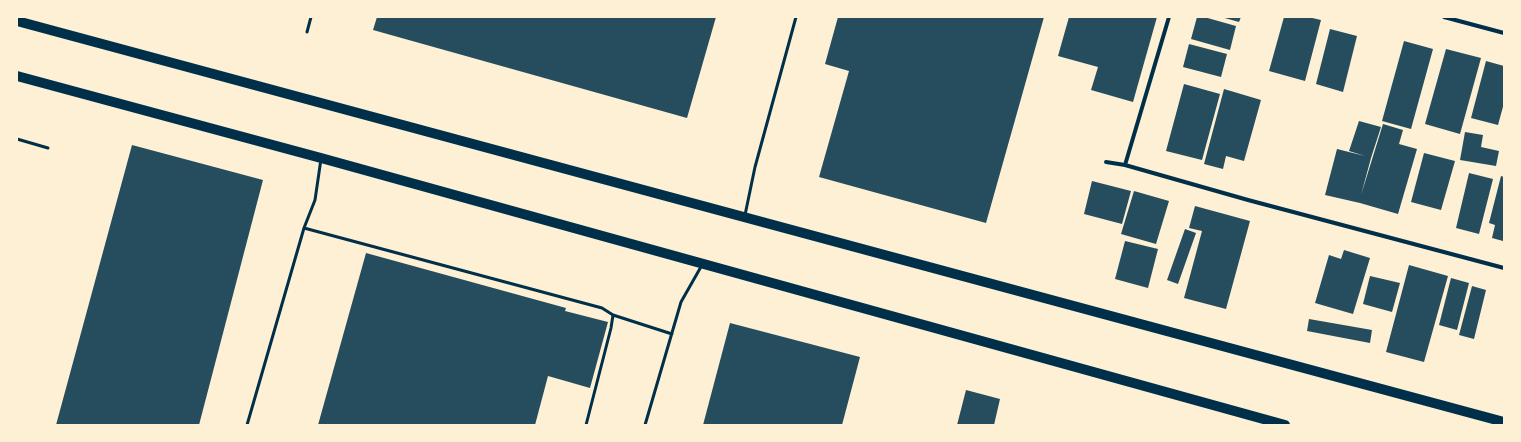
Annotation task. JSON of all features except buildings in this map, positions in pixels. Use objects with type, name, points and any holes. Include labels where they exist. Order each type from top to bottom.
[{"type":"main road","points":[[17,21],[1504,422]]},
{"type":"main road","points":[[17,76],[321,158],[1285,425]]},
{"type":"street","points":[[1125,165],[1169,17]]},
{"type":"street","points":[[1444,17],[1504,33]]},
{"type":"street","points":[[1106,162],[1125,165],[1248,200],[1504,268]]},
{"type":"lane","points":[[307,32],[311,17]]},
{"type":"lane","points":[[744,217],[755,167],[796,17]]},
{"type":"lane","points":[[17,139],[48,148]]},
{"type":"lane","points":[[247,425],[304,228],[315,200],[321,158]]},
{"type":"lane","points":[[304,228],[602,308],[613,315],[672,334]]},
{"type":"lane","points":[[645,425],[681,302],[702,264]]},
{"type":"lane","points":[[586,425],[613,315]]}]
